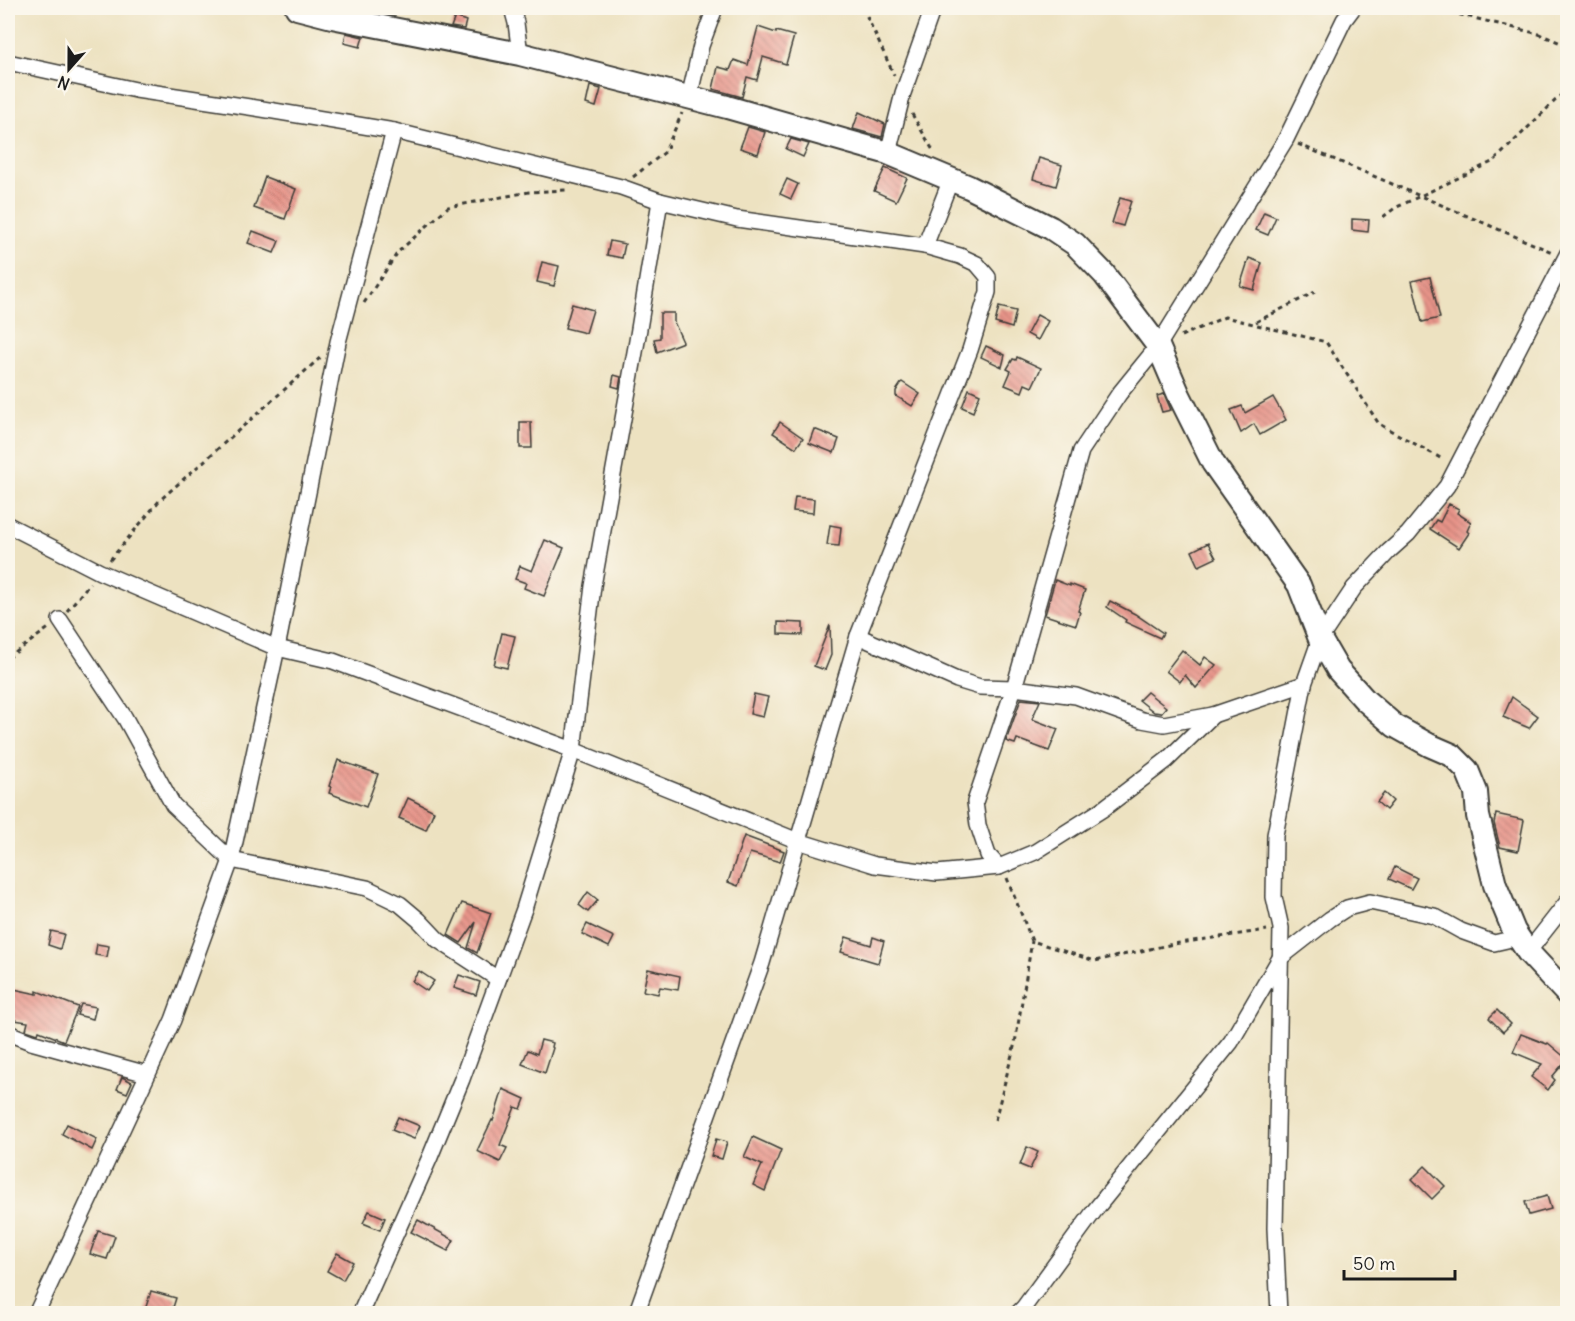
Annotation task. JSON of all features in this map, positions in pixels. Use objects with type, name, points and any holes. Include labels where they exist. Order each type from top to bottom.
[{"type":"main road","points":[[297,8],[520,54],[888,153],[951,179],[1051,228],[1075,244],[1104,274],[1158,346],[1207,453],[1299,585],[1320,639],[1338,670],[1365,700],[1395,726],[1452,755],[1467,770],[1476,792],[1478,816],[1495,885],[1514,931],[1528,952],[1568,995]]},
{"type":"street","points":[[512,8],[520,54]]},
{"type":"street","points":[[689,98],[701,46],[715,8]]},
{"type":"street","points":[[888,153],[903,93],[933,8]]},
{"type":"street","points":[[999,867],[988,855],[978,825],[975,802],[1014,688],[1081,451],[1119,394],[1158,346],[1286,139],[1344,20],[1353,8]]},
{"type":"street","points":[[8,62],[136,90],[394,131],[621,187],[660,201],[708,213],[781,226],[925,246],[960,256],[977,264],[988,277],[988,292],[970,350],[858,636],[762,963],[636,1314]]},
{"type":"street","points":[[36,1314],[173,1020],[231,860],[277,648],[338,342],[394,131]]},
{"type":"street","points":[[925,246],[951,179]]},
{"type":"street","points":[[360,1314],[462,1079],[524,909],[573,750],[594,586],[638,341],[660,201]]},
{"type":"street","points":[[1280,1314],[1275,1228],[1281,928],[1274,897],[1275,835],[1304,684],[1320,639],[1354,588],[1408,534],[1447,486],[1458,468],[1565,256]]},
{"type":"street","points":[[8,525],[100,572],[277,648],[333,661],[573,750],[798,841],[875,865],[937,873],[999,867],[1035,852],[1103,809],[1167,760],[1213,715]]},
{"type":"street","points":[[60,620],[125,718],[173,805],[231,860],[367,888],[400,904],[438,940],[498,979]]},
{"type":"street","points":[[858,636],[957,680],[980,687],[1014,688],[1076,696],[1142,720],[1164,724],[1213,715],[1304,684]]},
{"type":"street","points":[[1023,1311],[1095,1210],[1231,1042],[1280,958],[1347,908],[1370,902],[1434,916],[1461,931],[1494,943],[1507,940],[1514,931]]},
{"type":"street","points":[[1528,952],[1568,902]]},
{"type":"street","points":[[8,1033],[31,1042],[147,1074]]},
{"type":"path","points":[[1433,8],[1539,34],[1568,46]]},
{"type":"path","points":[[1383,217],[1395,208],[1494,161],[1568,88]]},
{"type":"path","points":[[1286,139],[1565,256]]},
{"type":"path","points":[[1255,323],[1315,292]]},
{"type":"path","points":[[1158,346],[1226,316],[1326,342],[1379,423],[1458,468]]},
{"type":"path","points":[[996,1120],[1016,1043],[1032,941],[1006,877],[999,867]]},
{"type":"path","points":[[1032,941],[1095,961],[1173,944],[1281,928]]},
{"type":"building","points":[[455,17],[466,21],[464,29],[451,27]]},
{"type":"building","points":[[758,27],[794,36],[786,64],[763,57],[757,80],[747,77],[742,97],[713,89],[718,67],[730,70],[734,60],[748,65]]},
{"type":"building","points":[[346,33],[363,37],[360,47],[344,43]]},
{"type":"building","points":[[590,86],[601,89],[596,107],[586,104]]},
{"type":"building","points":[[859,112],[885,124],[882,137],[853,129]]},
{"type":"building","points":[[748,127],[765,132],[758,154],[740,148]]},
{"type":"building","points":[[791,139],[809,144],[803,157],[786,149]]},
{"type":"building","points":[[1039,158],[1062,165],[1056,186],[1033,179]]},
{"type":"building","points":[[885,168],[907,178],[896,201],[874,191]]},
{"type":"building","points":[[265,177],[296,189],[285,219],[254,208]]},
{"type":"building","points":[[787,179],[798,184],[791,199],[780,194]]},
{"type":"building","points":[[1120,198],[1131,201],[1123,226],[1112,223]]},
{"type":"building","points":[[1264,212],[1276,217],[1268,235],[1256,230]]},
{"type":"building","points":[[1352,219],[1369,220],[1368,232],[1352,230]]},
{"type":"building","points":[[253,231],[279,241],[274,253],[248,243]]},
{"type":"building","points":[[610,241],[625,244],[622,258],[607,255]]},
{"type":"building","points":[[1249,258],[1262,263],[1254,290],[1240,286]]},
{"type":"building","points":[[542,262],[559,266],[554,286],[537,282]]},
{"type":"building","points":[[1430,277],[1440,318],[1422,322],[1412,281]]},
{"type":"building","points":[[572,304],[593,310],[586,333],[565,328]]},
{"type":"building","points":[[999,307],[1016,311],[1012,328],[995,323]]},
{"type":"building","points":[[660,313],[674,313],[674,322],[683,342],[657,352],[654,339],[660,338]]},
{"type":"building","points":[[1037,315],[1048,321],[1038,340],[1027,334]]},
{"type":"building","points":[[986,346],[1005,355],[1002,367],[981,357]]},
{"type":"building","points":[[1017,357],[1041,368],[1032,387],[1025,384],[1022,392],[1005,385],[1011,371],[1007,369]]},
{"type":"building","points":[[614,375],[621,377],[619,388],[612,386]]},
{"type":"building","points":[[902,382],[920,394],[912,406],[896,396],[896,391]]},
{"type":"building","points":[[969,389],[980,394],[973,412],[962,407]]},
{"type":"building","points":[[1164,394],[1171,410],[1162,412],[1157,396]]},
{"type":"building","points":[[1273,397],[1286,420],[1260,435],[1254,424],[1241,433],[1231,410],[1242,406],[1245,413]]},
{"type":"building","points":[[520,422],[531,422],[532,448],[520,448]]},
{"type":"building","points":[[780,422],[803,438],[796,448],[773,433]]},
{"type":"building","points":[[814,429],[839,439],[834,453],[809,443]]},
{"type":"building","points":[[795,497],[814,499],[813,513],[793,511]]},
{"type":"building","points":[[1449,504],[1459,509],[1457,513],[1471,522],[1467,531],[1469,533],[1459,548],[1430,529],[1436,520],[1440,522]]},
{"type":"building","points":[[830,525],[841,527],[839,546],[827,545]]},
{"type":"building","points":[[545,540],[564,548],[544,596],[524,588],[526,583],[515,579],[520,566],[532,571]]},
{"type":"building","points":[[1208,543],[1216,558],[1199,566],[1192,551]]},
{"type":"building","points":[[1055,580],[1085,590],[1076,625],[1045,615]]},
{"type":"building","points":[[1110,601],[1163,633],[1160,638],[1125,622],[1126,620],[1107,607]]},
{"type":"building","points":[[778,622],[803,623],[803,635],[778,634]]},
{"type":"building","points":[[830,625],[831,655],[825,670],[814,666]]},
{"type":"building","points":[[502,633],[515,636],[507,668],[494,665]]},
{"type":"building","points":[[1182,650],[1200,665],[1205,657],[1216,665],[1196,688],[1185,675],[1180,682],[1166,671]]},
{"type":"building","points":[[1147,692],[1166,707],[1161,713],[1154,712],[1139,700]]},
{"type":"building","points":[[754,694],[768,697],[763,717],[750,714]]},
{"type":"building","points":[[1512,697],[1538,716],[1529,728],[1503,717]]},
{"type":"building","points":[[1021,699],[1040,701],[1032,719],[1058,729],[1049,751],[1017,739],[1015,744],[1006,741]]},
{"type":"building","points":[[338,760],[378,774],[366,807],[329,793],[331,787],[329,786]]},
{"type":"building","points":[[1384,793],[1393,801],[1386,810],[1377,802]]},
{"type":"building","points":[[408,798],[434,811],[426,830],[399,818]]},
{"type":"building","points":[[1496,814],[1524,820],[1518,851],[1500,847],[1494,823]]},
{"type":"building","points":[[744,836],[784,851],[780,862],[750,853],[738,886],[728,882]]},
{"type":"building","points":[[1395,867],[1417,878],[1411,889],[1389,879]]},
{"type":"building","points":[[588,892],[598,900],[588,912],[579,905]]},
{"type":"building","points":[[462,903],[491,913],[477,953],[468,948],[476,922],[461,943],[448,935]]},
{"type":"building","points":[[587,924],[614,937],[609,947],[582,934]]},
{"type":"building","points":[[51,931],[64,934],[60,949],[48,945]]},
{"type":"building","points":[[846,937],[871,945],[873,937],[884,941],[878,963],[841,952]]},
{"type":"building","points":[[97,944],[109,946],[107,957],[95,955]]},
{"type":"building","points":[[648,969],[680,976],[678,990],[660,987],[658,994],[643,991]]},
{"type":"building","points":[[419,971],[434,981],[427,991],[412,981]]},
{"type":"building","points":[[459,975],[480,982],[476,995],[454,988]]},
{"type":"building","points":[[14,989],[37,994],[37,991],[78,1007],[64,1041],[39,1031],[38,1034],[26,1030],[28,1022],[8,1019],[8,1006],[10,1006]]},
{"type":"building","points":[[81,1004],[96,1007],[93,1019],[77,1015]]},
{"type":"building","points":[[1497,1010],[1511,1024],[1503,1032],[1489,1018]]},
{"type":"building","points":[[1521,1034],[1548,1043],[1567,1059],[1552,1077],[1555,1080],[1548,1090],[1531,1077],[1542,1064],[1513,1052]]},
{"type":"building","points":[[541,1040],[553,1043],[545,1073],[522,1064],[528,1050],[537,1054]]},
{"type":"building","points":[[122,1077],[132,1082],[127,1093],[117,1089]]},
{"type":"building","points":[[503,1089],[525,1099],[521,1109],[515,1107],[500,1145],[507,1148],[500,1162],[477,1151],[493,1121]]},
{"type":"building","points":[[398,1117],[420,1126],[414,1139],[392,1130]]},
{"type":"building","points":[[67,1124],[97,1139],[92,1150],[62,1134]]},
{"type":"building","points":[[753,1137],[781,1150],[765,1191],[753,1185],[762,1165],[744,1157]]},
{"type":"building","points":[[716,1139],[727,1142],[722,1159],[711,1156]]},
{"type":"building","points":[[1027,1147],[1038,1152],[1030,1169],[1020,1165]]},
{"type":"building","points":[[1425,1166],[1445,1186],[1432,1199],[1412,1179]]},
{"type":"building","points":[[1547,1196],[1551,1209],[1529,1215],[1525,1202]]},
{"type":"building","points":[[369,1211],[385,1218],[380,1230],[363,1223]]},
{"type":"building","points":[[418,1220],[454,1240],[448,1251],[411,1232]]},
{"type":"building","points":[[98,1231],[115,1236],[107,1259],[90,1254]]},
{"type":"building","points":[[337,1253],[353,1262],[343,1280],[327,1271]]},
{"type":"building","points":[[151,1291],[176,1298],[171,1314],[157,1314],[145,1310]]}]
